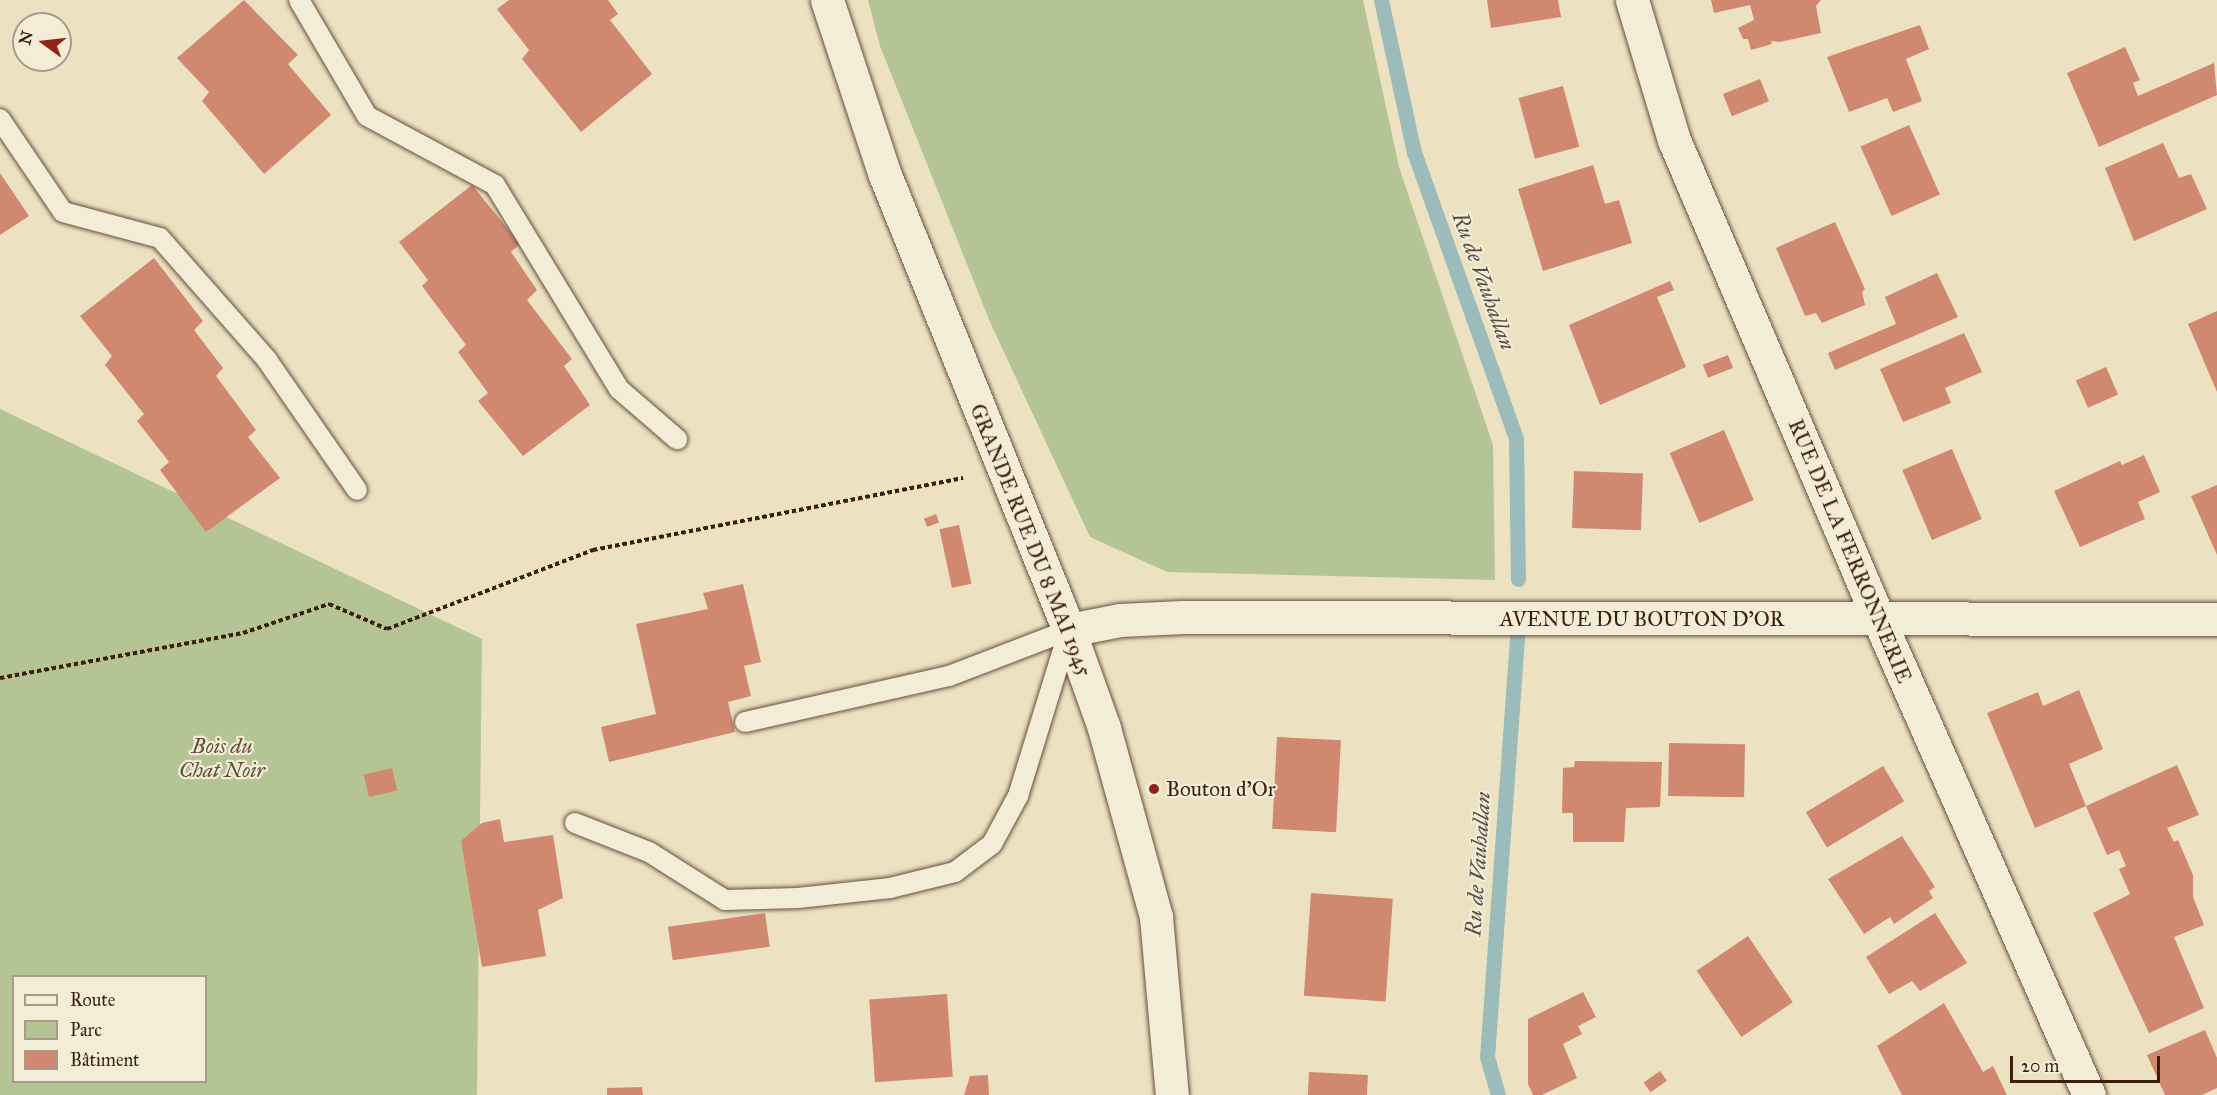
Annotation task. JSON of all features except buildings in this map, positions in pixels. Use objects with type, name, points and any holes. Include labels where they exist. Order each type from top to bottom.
[{"type":"street","name":"GRANDE RUE DU 8 MAI 1945","points":[[827,0],[885,175],[1069,630],[1104,728],[1156,917],[1172,1095]]},
{"type":"street","name":"RUE DE LA FERRONNERIE","points":[[1632,0],[1674,140],[1879,620],[2089,1095]]},
{"type":"street","name":"AVENUE DU BOUTON D'OR","points":[[1069,630],[1120,620],[1182,617],[2217,619]]},
{"type":"lane","points":[[299,0],[367,116],[495,185],[619,389],[677,439]]},
{"type":"lane","points":[[0,119],[63,212],[160,238],[267,360],[357,490]]},
{"type":"lane","points":[[745,722],[949,676],[1069,630]]},
{"type":"lane","points":[[575,823],[650,852],[724,900],[798,898],[890,888],[955,872],[992,844],[1018,796],[1069,630]]},
{"type":"path","points":[[0,678],[243,633],[329,604],[387,628],[593,550],[898,493],[1002,468]]},
{"type":"green space","points":[[868,0],[1363,0],[1399,167],[1493,445],[1495,580],[1167,572],[1090,537],[990,322],[880,46]]},
{"type":"green space","name":"Bois du Chat Noir","points":[[0,409],[482,639],[477,1095],[0,1095]]},
{"type":"waterway","name":"Ru de Vauhallan","points":[[1381,0],[1414,152],[1516,439],[1518,579]]},
{"type":"waterway","name":"Ru de Vauhallan","points":[[1498,1095],[1487,1057],[1517,634]]},
{"type":"place","name":"Bouton d'Or","points":[[1154,789]]}]
